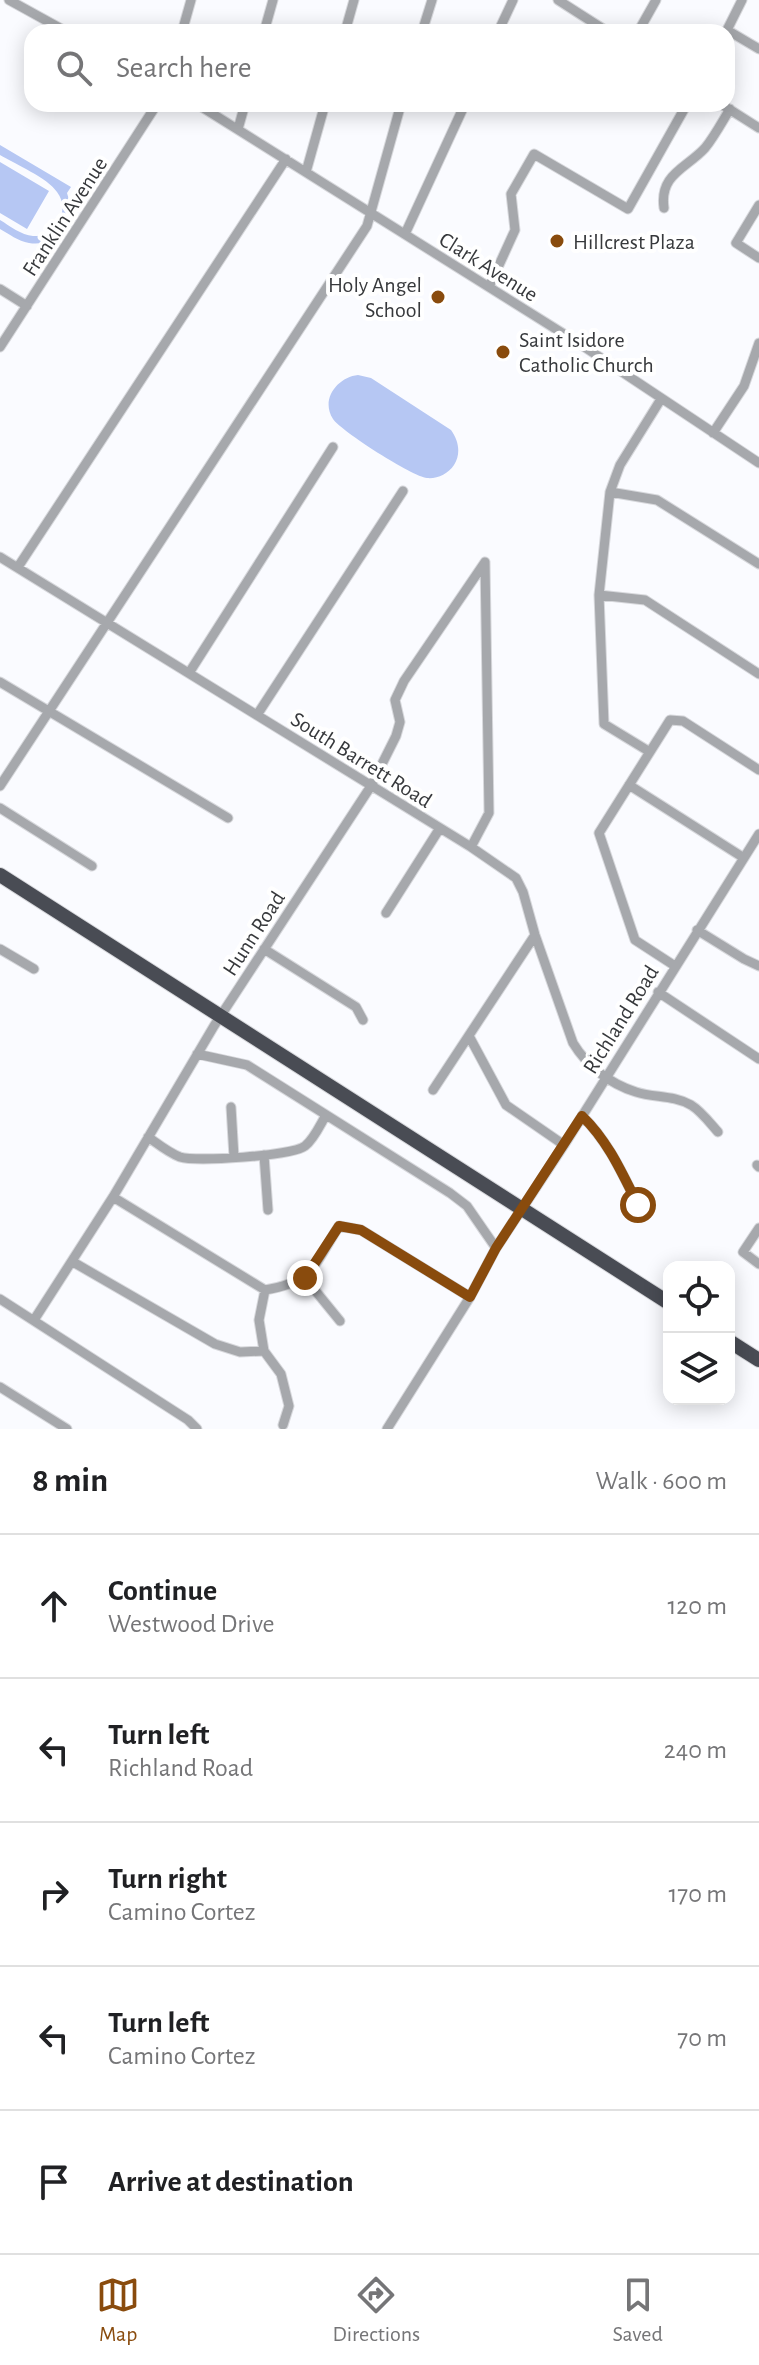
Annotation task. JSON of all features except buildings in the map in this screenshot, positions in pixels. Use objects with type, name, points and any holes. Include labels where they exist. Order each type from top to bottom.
[{"type":"highway","points":[[0,875],[663,1299]]},
{"type":"highway","points":[[735,1345],[759,1360]]},
{"type":"street","points":[[9,0],[52,24]]},
{"type":"street","points":[[184,24],[191,0]]},
{"type":"street","points":[[266,24],[273,0]]},
{"type":"street","points":[[347,24],[354,0]]},
{"type":"street","points":[[424,24],[432,0]]},
{"type":"street","points":[[502,24],[513,0]]},
{"type":"street","points":[[558,0],[596,24]]},
{"type":"street","points":[[642,24],[656,0]]},
{"type":"street","points":[[730,24],[742,0]]},
{"type":"street","points":[[735,36],[759,49]]},
{"type":"street","name":"Franklin Avenue","points":[[0,347],[152,112]]},
{"type":"street","name":"Clark Avenue","points":[[210,112],[489,287],[759,463]]},
{"type":"street","points":[[238,129],[243,112]]},
{"type":"street","points":[[306,172],[323,112]]},
{"type":"street","points":[[0,786],[367,226],[399,112]]},
{"type":"street","points":[[405,234],[461,112]]},
{"type":"street","points":[[489,287],[515,230],[511,194],[534,154],[628,209],[683,112]]},
{"type":"street","points":[[664,208],[662,195],[678,168],[704,148],[722,112]]},
{"type":"street","points":[[733,112],[759,128]]},
{"type":"street","points":[[18,567],[286,159]]},
{"type":"street","points":[[759,205],[736,243],[759,258]]},
{"type":"street","points":[[0,289],[27,306]]},
{"type":"street","points":[[713,433],[744,386],[759,343]]},
{"type":"street","points":[[650,752],[604,724],[599,595],[610,492],[620,465],[661,399]]},
{"type":"street","points":[[189,673],[333,447]]},
{"type":"street","points":[[257,715],[403,491]]},
{"type":"street","points":[[610,492],[657,500],[759,564]]},
{"type":"street","name":"South Barrett Road","points":[[0,557],[471,847],[516,878],[573,1043],[583,1059],[605,1077]]},
{"type":"street","name":"Hunn Road","points":[[34,1320],[113,1197],[220,1016],[371,786],[396,736],[400,722],[395,700],[404,681],[485,562],[489,813],[471,847]]},
{"type":"street","points":[[599,595],[645,600],[758,672]]},
{"type":"street","points":[[0,682],[228,818]]},
{"type":"street","points":[[675,966],[635,940],[599,833],[670,720],[683,721],[759,770]]},
{"type":"street","points":[[629,785],[744,858]]},
{"type":"street","points":[[0,808],[92,866]]},
{"type":"street","points":[[386,913],[440,828]]},
{"type":"street","name":"Richland Road","points":[[387,1429],[470,1297],[496,1248],[759,834]]},
{"type":"street","points":[[697,930],[759,966]]},
{"type":"street","points":[[433,1090],[535,935]]},
{"type":"street","points":[[0,949],[34,969]]},
{"type":"street","points":[[264,949],[356,1007],[363,1020]]},
{"type":"street","points":[[658,992],[759,1059]]},
{"type":"street","points":[[469,1036],[506,1105],[564,1145]]},
{"type":"street","points":[[197,1054],[247,1065],[450,1193],[467,1206],[496,1248]]},
{"type":"street","points":[[605,1077],[636,1092],[671,1097],[694,1106],[718,1132]]},
{"type":"street","points":[[231,1107],[234,1157]]},
{"type":"street","points":[[148,1137],[182,1158],[264,1155],[295,1151],[306,1146],[326,1115]]},
{"type":"street","points":[[582,1116],[613,1153],[638,1205]]},
{"type":"street","points":[[264,1155],[268,1210]]},
{"type":"street","points":[[113,1197],[265,1290],[288,1287],[305,1278],[339,1226],[361,1230],[470,1297]]},
{"type":"street","points":[[759,1228],[743,1252],[759,1264]]},
{"type":"street","points":[[73,1262],[215,1344],[240,1352],[264,1351]]},
{"type":"street","points":[[305,1278],[340,1321]]},
{"type":"street","points":[[265,1290],[259,1320],[264,1351],[281,1374],[289,1406],[283,1425]]},
{"type":"street","points":[[1,1303],[34,1320],[188,1420],[197,1429]]},
{"type":"street","points":[[0,1387],[67,1429]]},
{"type":"shaded area","points":[[0,145],[71,187],[67,193],[67,222],[48,241],[25,242],[0,229],[0,220],[24,234],[41,235],[59,221],[62,207],[53,187],[0,155]]},
{"type":"shaded area","points":[[0,162],[49,191],[27,229],[0,213]]},
{"type":"shaded area","points":[[358,375],[371,378],[451,430],[458,452],[452,468],[435,478],[419,476],[378,453],[339,425],[330,411],[330,397],[344,380]]},
{"type":"place","name":"Hillcrest Plaza","points":[[557,241]]},
{"type":"place","name":"Holy Angel School","points":[[438,297]]},
{"type":"place","name":"Saint Isidore Catholic Church","points":[[503,352]]},
{"type":"route","points":[[305,1278],[339,1226],[361,1230],[470,1297],[496,1248],[582,1116],[613,1153],[638,1205]]}]
